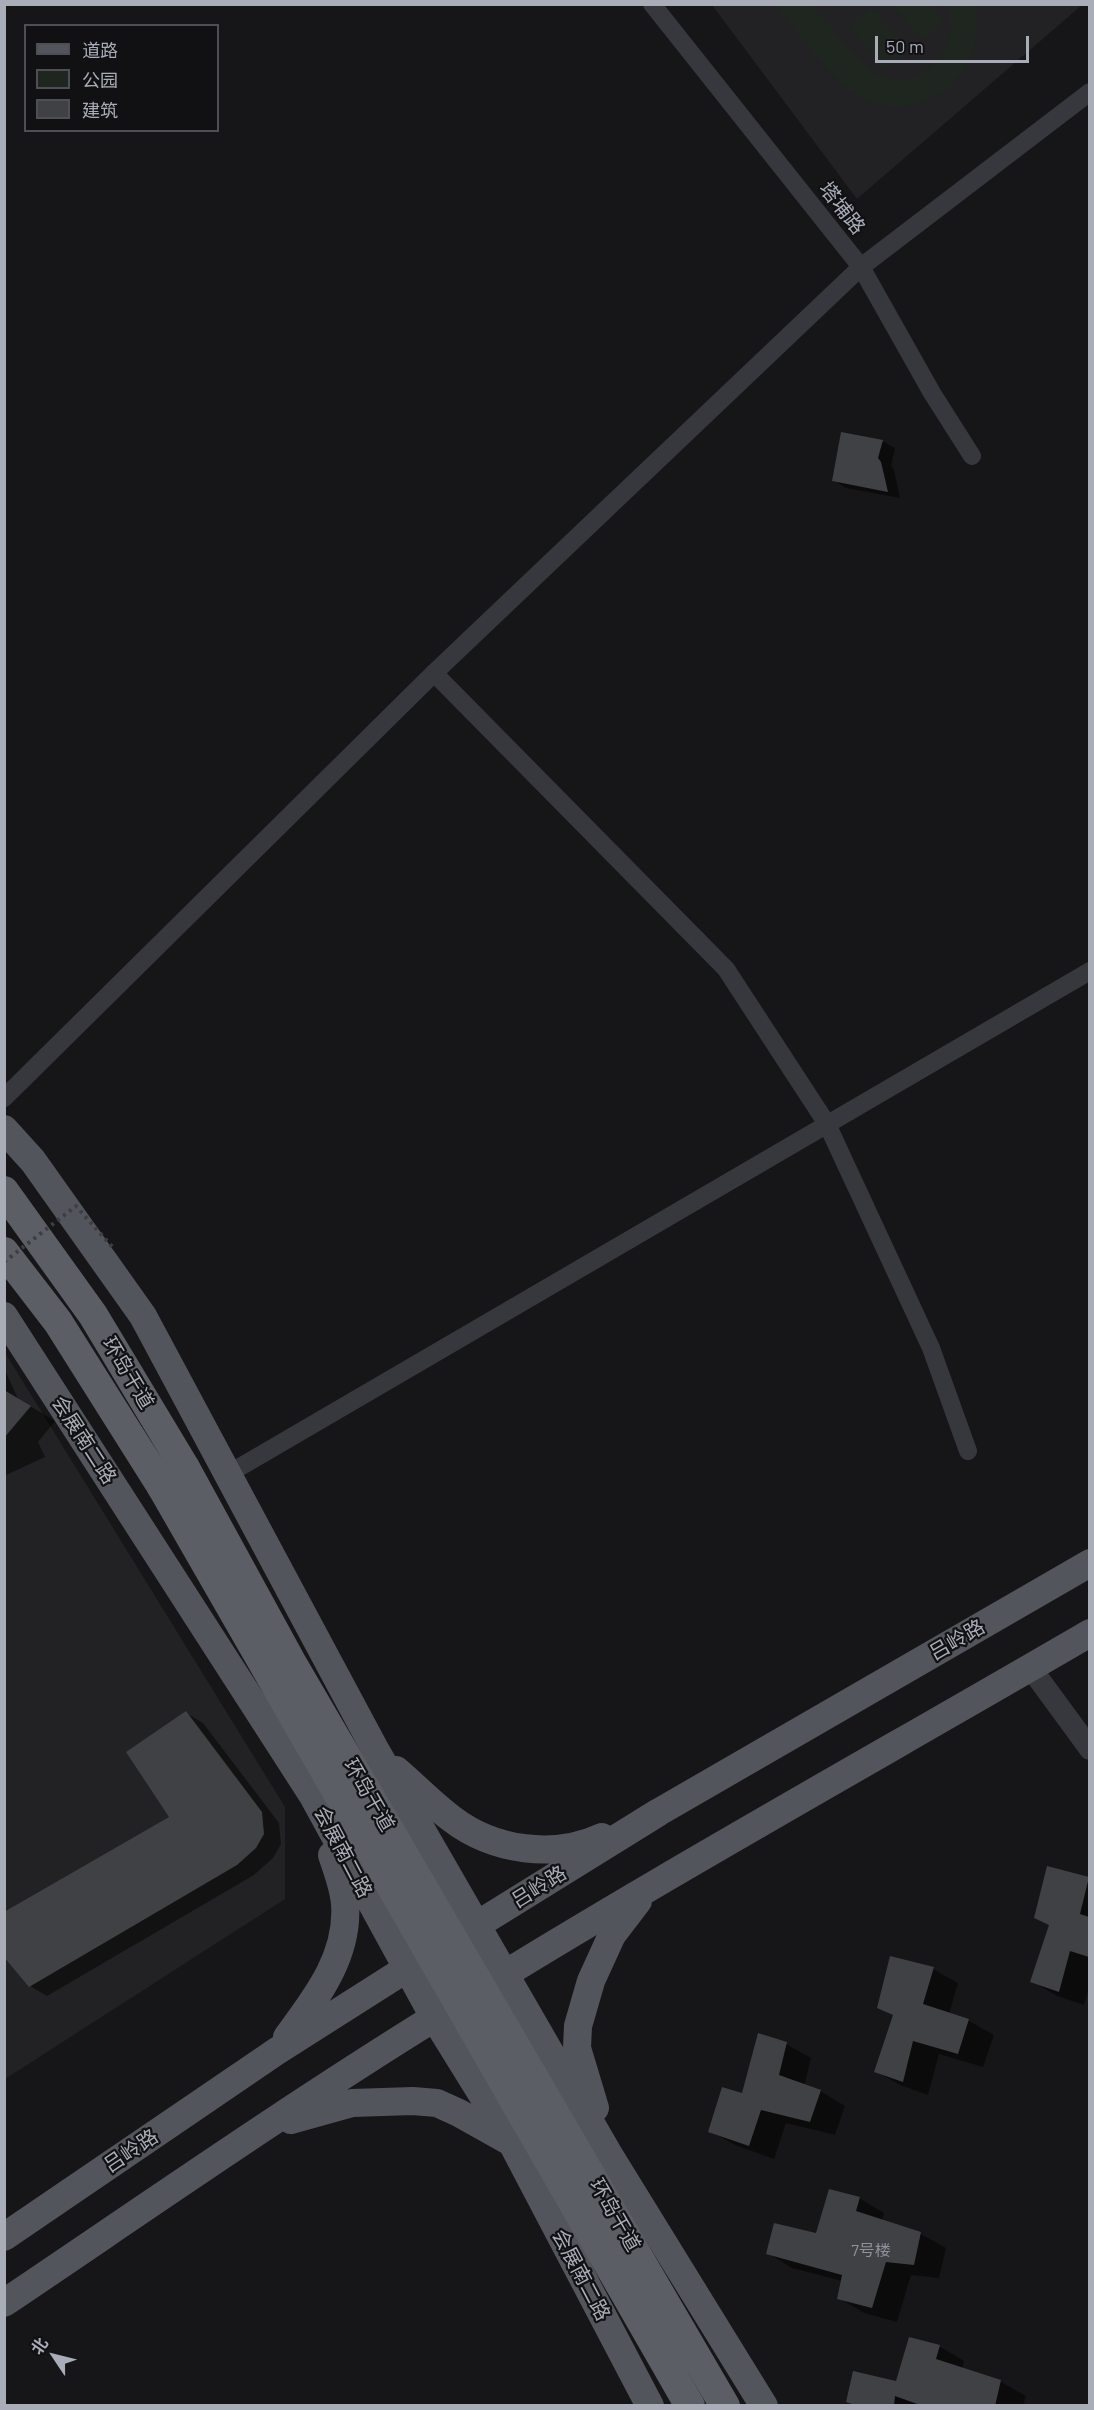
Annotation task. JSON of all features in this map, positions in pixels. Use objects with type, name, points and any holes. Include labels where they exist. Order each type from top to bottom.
[{"type":"highway","name":"环岛干道","points":[[4,1191],[93,1315],[185,1468],[290,1660],[725,2406]]},
{"type":"highway","name":"环岛干道","points":[[4,1252],[58,1322],[162,1487],[690,2406]]},
{"type":"main road","points":[[4,1129],[33,1161],[143,1316],[375,1751],[608,2153],[763,2404]]},
{"type":"main road","name":"会展南二路","points":[[4,1316],[313,1796],[434,2018],[512,2143],[650,2406]]},
{"type":"main road","name":"吕岭路","points":[[4,2237],[277,2051],[406,1969],[659,1812],[1089,1563]]},
{"type":"main road","points":[[4,2303],[263,2128],[504,1974],[1089,1633]]},
{"type":"main road","points":[[277,2051],[320,1991],[337,1961],[343,1931],[345,1904],[337,1868],[313,1796],[375,1751]]},
{"type":"main road","points":[[375,1751],[453,1820],[490,1840],[527,1849],[555,1850],[596,1840],[659,1812]]},
{"type":"main road","points":[[608,2153],[577,2048],[579,2026],[591,1981],[612,1935],[646,1890]]},
{"type":"main road","points":[[263,2128],[352,2103],[413,2101],[437,2103],[459,2112],[512,2143]]},
{"type":"street","name":"塔埔路","points":[[652,4],[861,267],[932,393],[972,456]]},
{"type":"street","points":[[4,1098],[434,673],[861,267],[1089,92]]},
{"type":"street","points":[[434,673],[726,969],[827,1124],[931,1348],[968,1451]]},
{"type":"street","points":[[228,1474],[1089,971]]},
{"type":"street","points":[[1030,1667],[1089,1749]]},
{"type":"path","points":[[4,1262],[76,1206],[115,1250]]},
{"type":"shaded area","points":[[712,5],[1082,5],[857,199]]},
{"type":"shaded area","points":[[4,1351],[285,1807],[285,1899],[5,2079]]},
{"type":"green space","points":[[775,5],[813,5],[868,68],[892,79],[908,79],[923,73],[935,64],[944,52],[950,37],[951,21],[946,5],[974,5],[977,29],[973,51],[963,71],[948,88],[930,100],[909,106],[886,106],[863,98],[839,81]]},
{"type":"green space","points":[[893,5],[931,5],[945,21],[922,40]]},
{"type":"green space","points":[[871,7],[908,51],[885,70],[849,26]]},
{"type":"building","points":[[841,432],[883,440],[878,458],[888,492],[832,481]]},
{"type":"building","points":[[4,1390],[31,1406],[4,1438]]},
{"type":"building","points":[[186,1711],[262,1812],[264,1834],[256,1848],[237,1865],[29,1987],[4,1957],[4,1912],[169,1817],[126,1752]]},
{"type":"building","points":[[1047,1866],[1089,1877],[1080,1914],[1089,1917],[1089,1957],[1070,1951],[1059,1992],[1030,1982],[1049,1925],[1034,1918]]},
{"type":"building","points":[[890,1956],[934,1967],[923,2004],[969,2019],[958,2054],[913,2041],[903,2082],[874,2072],[893,2015],[877,2008]]},
{"type":"building","points":[[758,2033],[787,2042],[779,2075],[821,2090],[810,2122],[761,2110],[749,2146],[708,2132],[722,2087],[742,2093]]},
{"type":"building","points":[[829,2189],[860,2197],[856,2211],[921,2232],[914,2265],[886,2262],[872,2308],[837,2299],[842,2275],[766,2254],[774,2223],[816,2233]]},
{"type":"building","points":[[909,2337],[940,2345],[936,2359],[1001,2380],[995,2406],[923,2406],[895,2396],[894,2406],[858,2406],[846,2402],[853,2371],[896,2381]]}]
